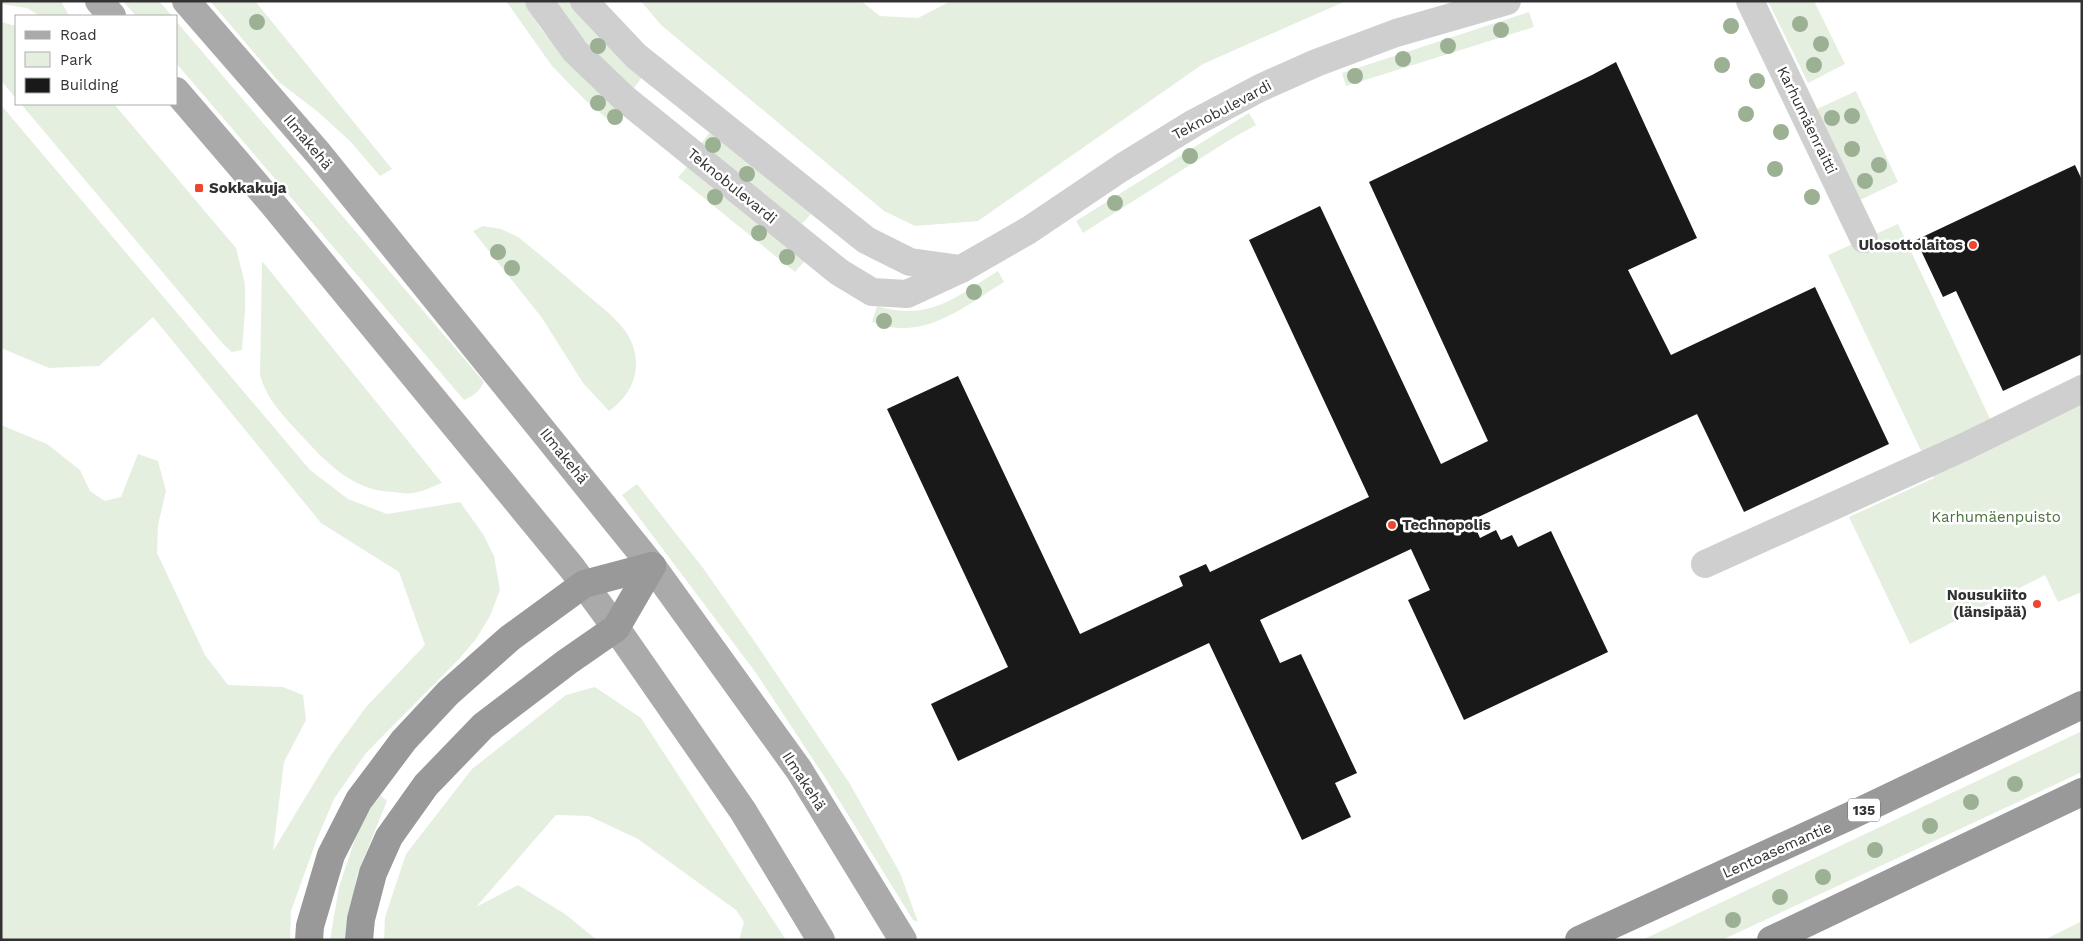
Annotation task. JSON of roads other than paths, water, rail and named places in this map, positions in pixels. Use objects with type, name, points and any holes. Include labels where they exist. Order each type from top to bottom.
[{"type":"highway","points":[[309,940],[310,926],[331,854],[359,800],[404,740],[448,693],[510,638],[584,584],[652,566]]},
{"type":"highway","points":[[358,940],[361,919],[373,873],[389,837],[426,785],[483,726],[567,662],[616,628],[652,566]]},
{"type":"highway","name":"Lentoasemantie","points":[[1579,940],[1861,811],[2082,705]]},
{"type":"highway","points":[[1772,940],[2082,792]]},
{"type":"main road","points":[[99,1],[111,15]]},
{"type":"main road","name":"Ilmakehä","points":[[186,1],[318,154],[652,566],[799,770],[902,940]]},
{"type":"main road","points":[[178,93],[272,203],[584,584],[743,811],[821,940]]},
{"type":"street","name":"Teknobulevardi","points":[[539,1],[575,51],[625,99],[839,272],[872,292],[907,294],[961,269],[1029,230],[1194,122],[1260,88],[1316,62],[1396,33],[1507,1]]},
{"type":"street","points":[[584,1],[636,56],[866,240],[910,262],[961,269]]},
{"type":"street","name":"Karhumäenraitti","points":[[1750,1],[1864,239]]},
{"type":"street","points":[[1705,564],[1964,447],[2082,388]]},
{"type":"place","name":"Sokkakuja","points":[[199,188]]},
{"type":"place","name":"Ulosottolaitos","points":[[1973,245]]},
{"type":"place","name":"Technopolis","points":[[1392,525]]},
{"type":"place","name":"Nousukiito (länsipää)","points":[[2037,604]]},
{"type":"park label","name":"Karhumäenpuisto","points":[[1996,517]]}]
